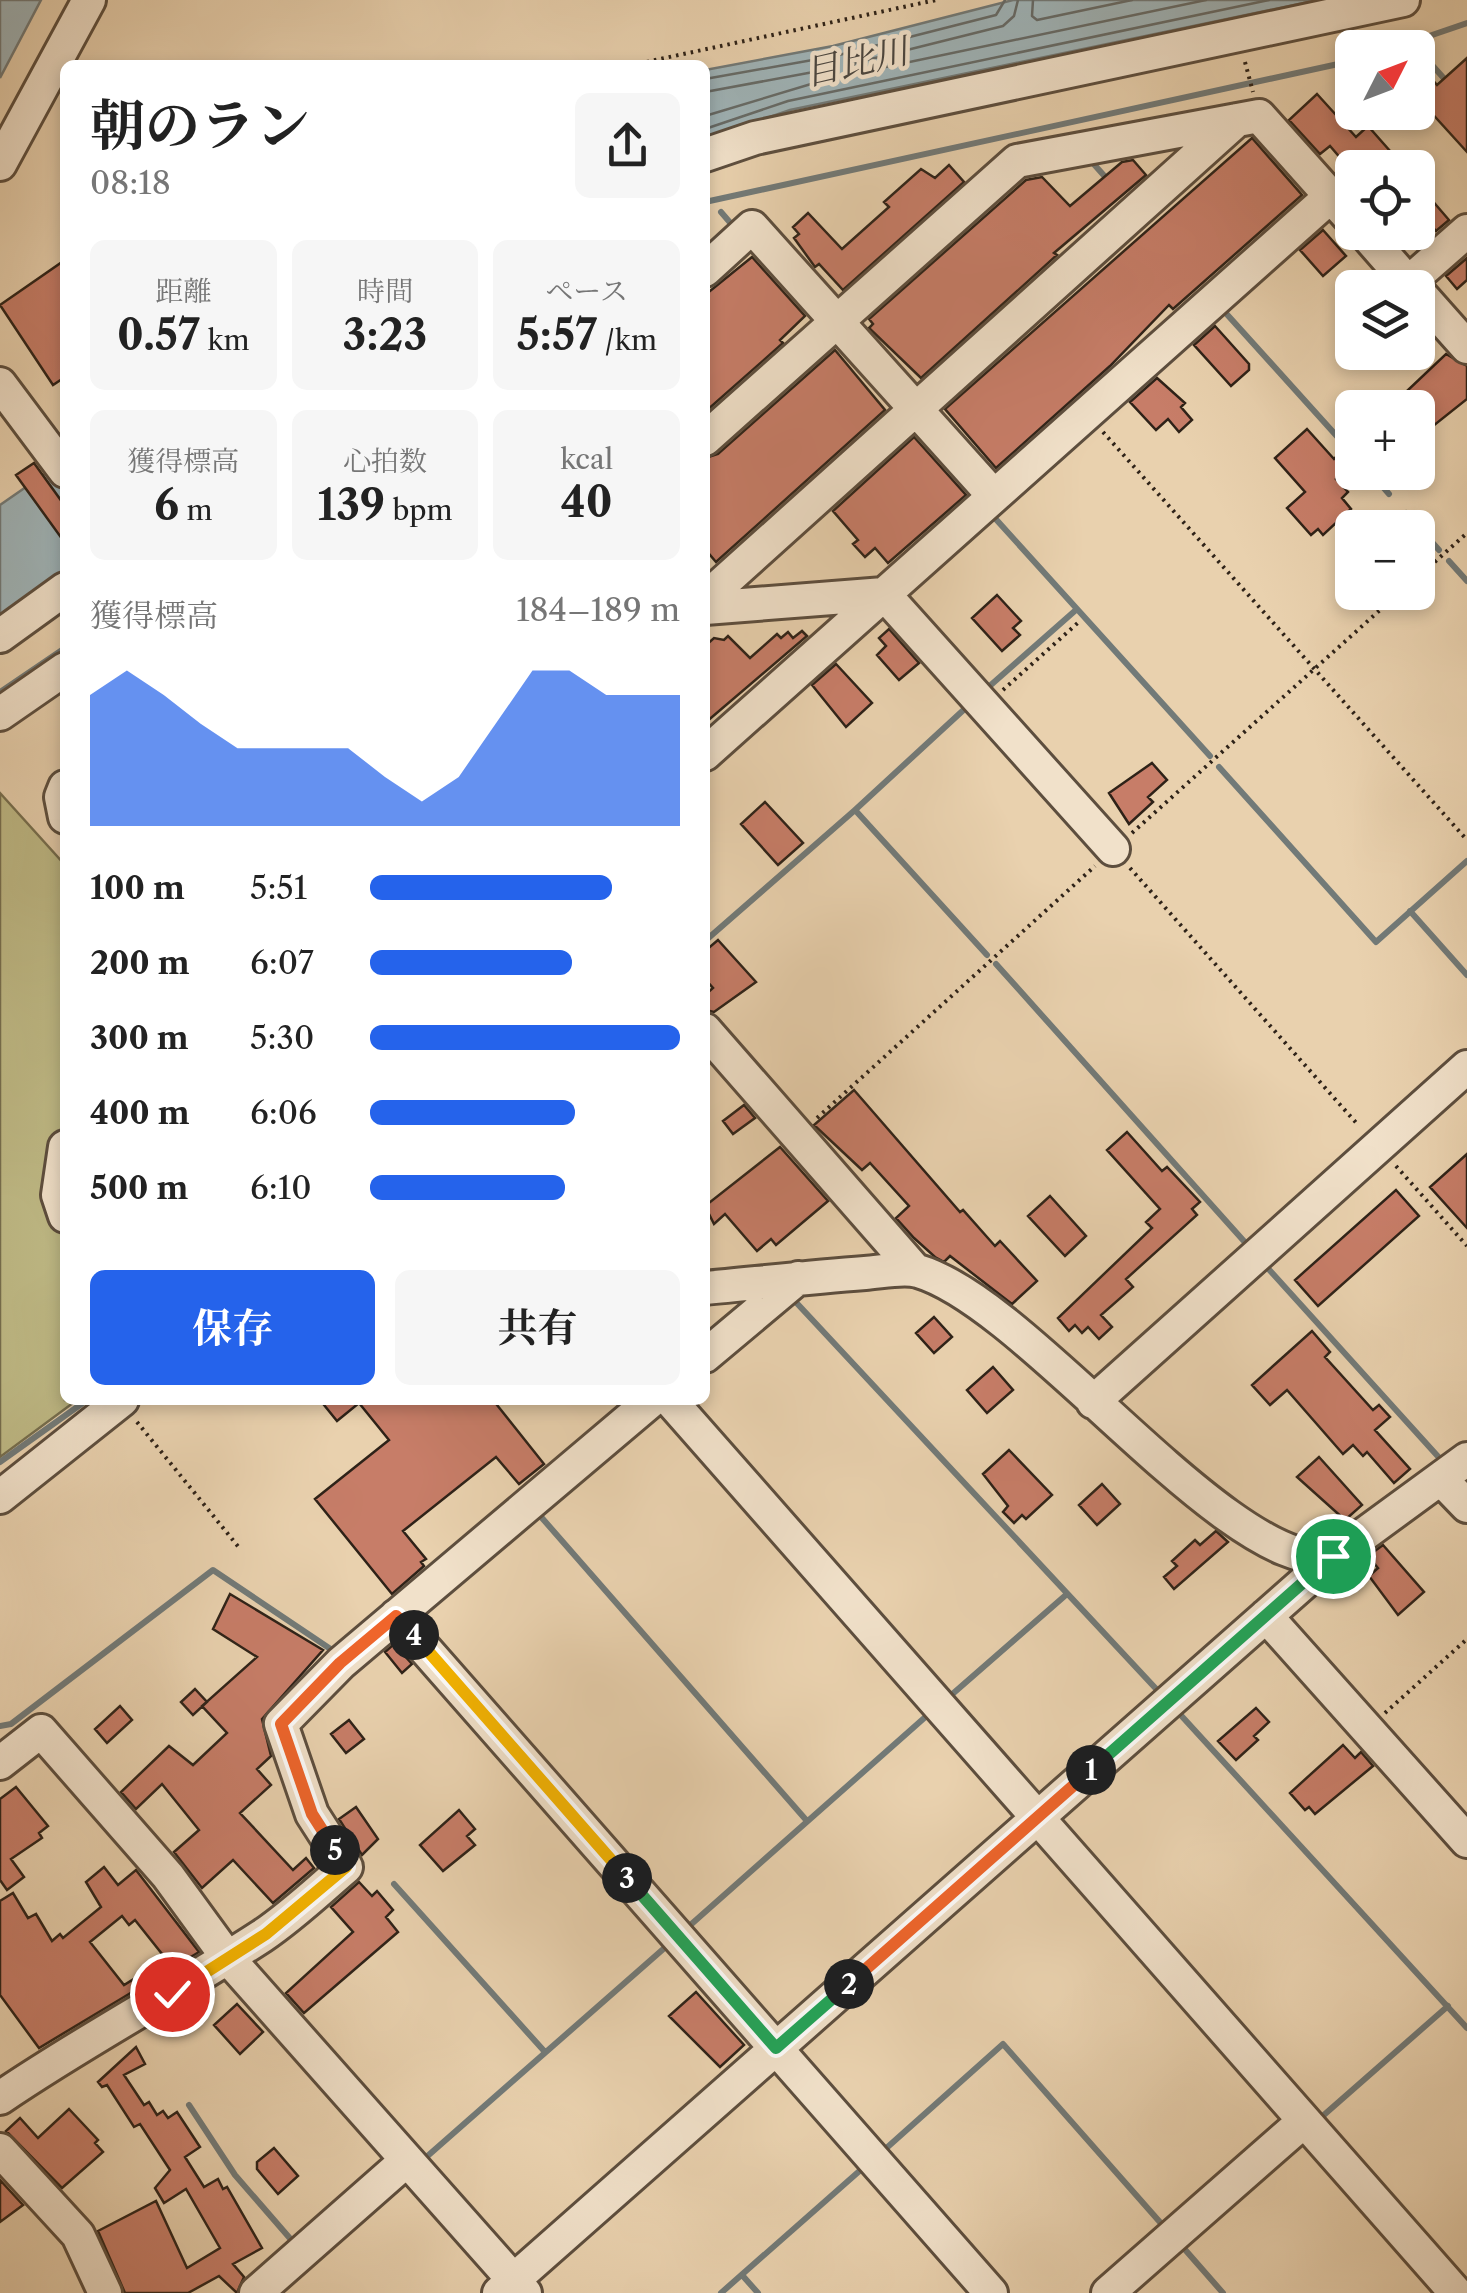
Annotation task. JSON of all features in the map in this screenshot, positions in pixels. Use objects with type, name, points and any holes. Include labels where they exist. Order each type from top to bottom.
[{"type":"street","points":[[0,164],[89,0]]},
{"type":"street","points":[[710,153],[755,138],[1403,0]]},
{"type":"street","points":[[710,594],[1245,106]]},
{"type":"street","points":[[710,436],[1017,161],[1245,106],[1259,116],[1335,200]]},
{"type":"street","points":[[710,750],[1086,414],[1335,214]]},
{"type":"street","points":[[710,266],[752,228],[994,496]]},
{"type":"street","points":[[1429,270],[1467,231]]},
{"type":"street","points":[[1380,250],[1398,270]]},
{"type":"street","points":[[1435,311],[1467,347]]},
{"type":"street","points":[[0,384],[60,464]]},
{"type":"street","points":[[0,636],[60,593]]},
{"type":"street","points":[[710,608],[884,594]]},
{"type":"street","points":[[884,594],[1113,849]]},
{"type":"street","points":[[0,714],[60,672]]},
{"type":"street","points":[[710,1036],[915,1270],[989,1313],[1278,1550],[1316,1559],[1333,1556]]},
{"type":"street","points":[[1093,1402],[1467,1067]]},
{"type":"street","points":[[710,1287],[915,1270]]},
{"type":"street","points":[[710,1352],[798,1278]]},
{"type":"street","points":[[0,1497],[115,1405]]},
{"type":"street","points":[[0,2098],[76,2046],[172,1994],[266,1934],[346,1867],[312,1814],[281,1724],[340,1663],[646,1405]]},
{"type":"street","points":[[674,1405],[1456,2293]]},
{"type":"street","points":[[0,1764],[41,1731],[168,1876],[227,1957],[407,2160],[512,2289],[776,2048],[1333,1556],[1454,1469],[1467,1506]]},
{"type":"street","points":[[396,1616],[991,2293]]},
{"type":"street","points":[[1266,1616],[1467,1841]]},
{"type":"street","points":[[1108,2293],[1304,2121]]},
{"type":"street","points":[[0,2150],[78,2235],[105,2293]]},
{"type":"street","points":[[256,2293],[407,2160]]},
{"type":"path","points":[[655,60],[936,0]]},
{"type":"path","points":[[1245,106],[1249,78]]},
{"type":"path","points":[[1086,414],[1467,840]]},
{"type":"path","points":[[1435,562],[1467,533]]},
{"type":"path","points":[[985,706],[1081,620]]},
{"type":"path","points":[[1113,849],[1467,1246]]},
{"type":"path","points":[[125,1405],[241,1550]]},
{"type":"path","points":[[1366,1729],[1467,1639]]},
{"type":"shaded area","points":[[0,793],[60,859],[60,1405],[70,1405],[0,1457]]},
{"type":"water","points":[[0,0],[41,0],[0,78]]},
{"type":"water","name":"目比川","points":[[1013,0],[1318,0],[790,110],[710,137],[710,69],[833,46]]},
{"type":"water","points":[[60,463],[60,581],[0,619],[0,505]]},
{"type":"building","points":[[1467,58],[1467,152],[1435,117],[1435,83],[1437,85]]},
{"type":"building","points":[[1317,94],[1335,114],[1335,130],[1350,130],[1356,137],[1364,130],[1372,130],[1389,150],[1335,152],[1330,146],[1320,154],[1289,120]]},
{"type":"building","points":[[1252,138],[1302,195],[1173,309],[1169,305],[1110,366],[996,468],[945,409]]},
{"type":"building","points":[[1133,160],[1146,175],[1054,253],[1057,255],[921,378],[869,328],[873,324],[869,319],[1026,180],[1042,177],[1070,206],[1122,162]]},
{"type":"building","points":[[949,165],[964,182],[843,290],[819,264],[815,267],[794,238],[799,234],[793,227],[808,213],[842,249],[889,207],[884,202],[921,169],[935,178]]},
{"type":"building","points":[[1435,204],[1449,220],[1435,230]]},
{"type":"building","points":[[1323,230],[1335,244],[1335,250],[1346,256],[1323,276],[1300,250]]},
{"type":"building","points":[[752,257],[805,316],[780,340],[783,343],[710,408],[710,291]]},
{"type":"building","points":[[1467,258],[1467,280],[1457,289],[1446,276]]},
{"type":"building","points":[[60,263],[60,380],[53,385],[0,305]]},
{"type":"building","points":[[1215,326],[1249,364],[1249,370],[1231,386],[1194,345]]},
{"type":"building","points":[[835,350],[885,410],[716,562],[710,555],[710,456],[718,454]]},
{"type":"building","points":[[1446,354],[1467,366],[1467,399],[1435,424],[1435,390],[1408,390],[1429,370],[1435,370],[1435,364]]},
{"type":"building","points":[[1157,378],[1185,403],[1181,407],[1192,420],[1179,432],[1168,419],[1156,430],[1130,402]]},
{"type":"building","points":[[1307,429],[1335,458],[1335,490],[1348,492],[1342,498],[1351,509],[1335,510],[1335,524],[1323,535],[1318,529],[1311,535],[1287,508],[1305,492],[1275,458]]},
{"type":"building","points":[[914,437],[966,495],[888,563],[875,548],[865,557],[853,544],[858,540],[833,511]]},
{"type":"building","points":[[34,463],[60,499],[60,536],[16,475]]},
{"type":"building","points":[[997,595],[1021,621],[1013,628],[1020,635],[1002,651],[972,618]]},
{"type":"building","points":[[889,629],[919,663],[899,680],[877,655],[886,646],[879,638]]},
{"type":"building","points":[[802,631],[807,636],[710,719],[710,642],[728,636],[750,658],[777,634],[781,638],[788,632],[793,638]]},
{"type":"building","points":[[836,664],[872,703],[846,727],[812,685]]},
{"type":"building","points":[[1152,763],[1167,780],[1148,797],[1153,802],[1129,824],[1109,793]]},
{"type":"building","points":[[765,802],[803,843],[778,865],[741,824]]},
{"type":"building","points":[[718,940],[756,982],[714,1012],[710,1011],[713,988],[710,947]]},
{"type":"building","points":[[854,1090],[960,1212],[963,1210],[995,1246],[1000,1241],[1037,1281],[1012,1304],[950,1256],[944,1262],[935,1257],[896,1218],[909,1206],[870,1163],[862,1170],[814,1125]]},
{"type":"building","points":[[744,1105],[755,1118],[733,1134],[723,1121]]},
{"type":"building","points":[[1127,1132],[1162,1171],[1167,1167],[1200,1202],[1192,1209],[1197,1215],[1126,1279],[1133,1287],[1101,1315],[1112,1327],[1099,1339],[1088,1327],[1082,1333],[1075,1325],[1069,1331],[1058,1318],[1152,1228],[1146,1222],[1160,1209],[1107,1150]]},
{"type":"building","points":[[780,1147],[828,1201],[776,1245],[771,1239],[757,1251],[725,1214],[714,1224],[710,1202]]},
{"type":"building","points":[[1467,1154],[1467,1228],[1430,1187]]},
{"type":"building","points":[[1396,1190],[1419,1216],[1318,1306],[1295,1280]]},
{"type":"building","points":[[1050,1196],[1086,1236],[1065,1256],[1028,1216]]},
{"type":"building","points":[[934,1317],[952,1337],[934,1353],[916,1333]]},
{"type":"building","points":[[1312,1331],[1330,1352],[1325,1357],[1373,1410],[1379,1405],[1390,1417],[1375,1430],[1410,1469],[1394,1483],[1367,1452],[1363,1456],[1353,1445],[1343,1454],[1287,1390],[1270,1405],[1252,1385]]},
{"type":"building","points":[[993,1367],[1013,1390],[987,1413],[967,1390]]},
{"type":"building","points":[[324,1405],[357,1405],[337,1421]]},
{"type":"building","points":[[361,1405],[497,1405],[544,1464],[519,1484],[496,1457],[403,1531],[426,1559],[421,1562],[424,1566],[392,1594],[315,1499],[389,1440]]},
{"type":"building","points":[[1009,1450],[1052,1495],[1026,1519],[1022,1515],[1014,1523],[1003,1512],[1008,1506],[983,1474]]},
{"type":"building","points":[[1319,1457],[1362,1505],[1345,1520],[1297,1477]]},
{"type":"building","points":[[1102,1484],[1120,1504],[1097,1525],[1079,1505]]},
{"type":"building","points":[[1216,1531],[1228,1542],[1174,1589],[1164,1577],[1177,1566],[1172,1561],[1195,1540],[1200,1545]]},
{"type":"building","points":[[1383,1545],[1424,1592],[1398,1615],[1369,1576],[1378,1568],[1368,1556]]},
{"type":"building","points":[[230,1594],[323,1650],[262,1719],[271,1756],[257,1769],[271,1785],[240,1813],[293,1870],[306,1858],[314,1868],[273,1903],[233,1860],[202,1888],[174,1852],[199,1830],[162,1784],[136,1809],[121,1792],[169,1746],[193,1765],[227,1733],[202,1706],[257,1657],[213,1629]]},
{"type":"building","points":[[394,1644],[412,1664],[402,1673],[385,1652]]},
{"type":"building","points":[[195,1689],[207,1702],[193,1715],[181,1702]]},
{"type":"building","points":[[120,1706],[132,1720],[107,1743],[95,1729]]},
{"type":"building","points":[[1256,1708],[1269,1722],[1254,1736],[1258,1740],[1236,1760],[1218,1741]]},
{"type":"building","points":[[349,1720],[364,1739],[346,1753],[331,1734]]},
{"type":"building","points":[[1343,1745],[1355,1758],[1361,1752],[1373,1766],[1315,1814],[1309,1807],[1305,1810],[1290,1793]]},
{"type":"building","points":[[16,1787],[48,1826],[39,1833],[42,1838],[11,1859],[24,1877],[7,1890],[0,1880],[0,1799]]},
{"type":"building","points":[[356,1807],[378,1839],[362,1855],[339,1819]]},
{"type":"building","points":[[459,1810],[475,1829],[467,1836],[475,1845],[443,1871],[420,1845]]},
{"type":"building","points":[[104,1867],[118,1885],[136,1870],[199,1952],[39,2048],[0,1995],[0,1901],[13,1893],[28,1918],[36,1914],[52,1941],[60,1934],[63,1938],[101,1907],[86,1882]],"holes":[[[122,1916],[129,1925],[135,1920],[166,1959],[124,1985],[90,1942]]]},
{"type":"building","points":[[359,1882],[372,1896],[377,1891],[393,1910],[386,1917],[398,1932],[304,2013],[286,1993],[353,1932],[331,1907]]},
{"type":"building","points":[[696,1992],[744,2045],[720,2067],[669,2016]]},
{"type":"building","points":[[237,2004],[263,2032],[240,2054],[214,2025]]},
{"type":"building","points":[[136,2047],[145,2064],[124,2075],[144,2105],[149,2102],[157,2115],[163,2111],[168,2118],[177,2112],[200,2147],[185,2157],[204,2187],[218,2179],[223,2189],[227,2187],[262,2248],[233,2264],[244,2277],[237,2293],[219,2276],[188,2293],[125,2293],[98,2231],[156,2201],[187,2268],[220,2248],[186,2189],[164,2203],[155,2188],[170,2170],[140,2124],[134,2127],[107,2085],[102,2087],[98,2082]]},
{"type":"building","points":[[69,2109],[98,2140],[95,2143],[103,2152],[62,2188],[6,2131],[20,2118],[38,2138]]},
{"type":"building","points":[[274,2148],[298,2176],[278,2194],[257,2169],[257,2162]]},
{"type":"building","points":[[0,2180],[23,2205],[0,2222]]},
{"type":"waterway","points":[[1435,34],[1467,23]]},
{"type":"waterway","points":[[710,201],[1335,65]]},
{"type":"waterway","points":[[1435,68],[1449,84]]},
{"type":"waterway","points":[[1091,161],[1108,180]]},
{"type":"waterway","points":[[721,212],[733,226]]},
{"type":"waterway","points":[[1223,310],[1335,434]]},
{"type":"waterway","points":[[1386,490],[1389,494]]},
{"type":"waterway","points":[[993,516],[1210,756]]},
{"type":"waterway","points":[[1435,546],[1439,550]]},
{"type":"waterway","points":[[1449,561],[1467,581]]},
{"type":"waterway","points":[[984,691],[1077,609]]},
{"type":"waterway","points":[[0,692],[60,651]]},
{"type":"waterway","points":[[855,810],[970,704]]},
{"type":"waterway","points":[[1219,767],[1376,942],[1467,861]]},
{"type":"waterway","points":[[710,937],[855,810],[987,955]]},
{"type":"waterway","points":[[1410,911],[1467,975]]},
{"type":"waterway","points":[[996,964],[1251,1249]]},
{"type":"waterway","points":[[1264,1264],[1443,1462]]},
{"type":"waterway","points":[[792,1298],[1159,1692]]},
{"type":"waterway","points":[[0,1462],[80,1405]]},
{"type":"waterway","points":[[535,1510],[807,1821]]},
{"type":"waterway","points":[[0,1726],[11,1724],[213,1570],[332,1650],[338,1647]]},
{"type":"waterway","points":[[949,1697],[1067,1594]]},
{"type":"waterway","points":[[1177,1711],[1467,2028]]},
{"type":"waterway","points":[[687,1928],[931,1712]]},
{"type":"waterway","points":[[394,1884],[545,2052]]},
{"type":"waterway","points":[[423,2160],[669,1944]]},
{"type":"waterway","points":[[1317,2121],[1448,2006]]},
{"type":"waterway","points":[[882,2152],[1003,2044],[1166,2229]]},
{"type":"waterway","points":[[189,2105],[235,2175],[294,2243]]},
{"type":"waterway","points":[[721,2293],[864,2167]]},
{"type":"waterway","points":[[1181,2245],[1223,2293]]},
{"type":"waterway","points":[[742,2275],[758,2293]]},
{"type":"route","points":[[172,1994],[266,1934],[346,1867],[312,1814],[281,1724],[340,1663],[396,1616],[776,2048],[1333,1556]]}]
